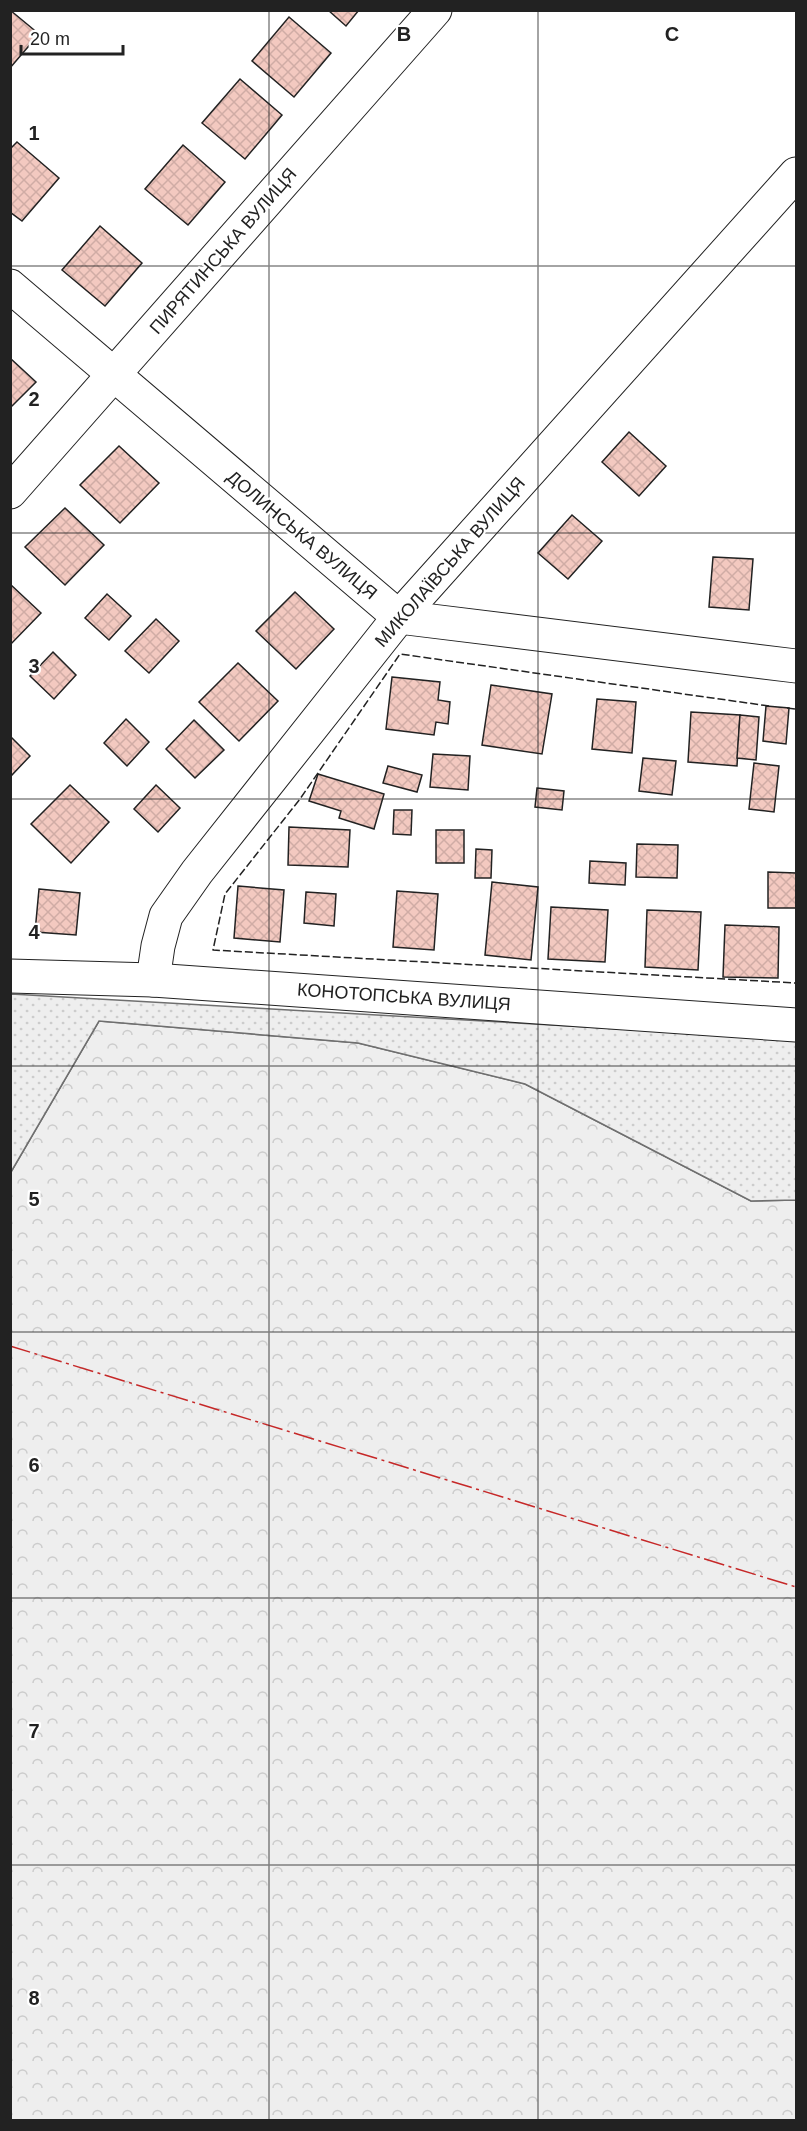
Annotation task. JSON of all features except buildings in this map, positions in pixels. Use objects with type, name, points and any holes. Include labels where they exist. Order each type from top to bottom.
[{"type":"street","name":"ПИРЯТИНСЬКА ВУЛИЦЯ","points":[[10,492],[435,10]]},
{"type":"street","name":"МИКОЛАЇВСЬКА ВУЛИЦЯ","points":[[153,980],[166,916],[197,872],[399,617],[796,174]]},
{"type":"street","name":"ДОЛИНСЬКА ВУЛИЦЯ","points":[[10,286],[399,617]]},
{"type":"street","points":[[399,617],[796,666]]},
{"type":"street","name":"КОНОТОПСЬКА ВУЛИЦЯ","points":[[10,976],[153,980],[796,1024]]},
{"type":"green space","points":[[11,994],[796,1039],[796,1200],[751,1201],[525,1084],[358,1043],[99,1021],[11,1172]]},
{"type":"green space","points":[[99,1021],[358,1043],[525,1084],[751,1201],[796,1200],[796,2120],[11,2120],[11,1172]]},
{"type":"fence","points":[[769,706],[400,654],[300,799],[225,894],[213,950],[796,983]]},
{"type":"fence","points":[[787,708],[796,709]]},
{"type":"power","points":[[10,1346],[796,1587]]}]
